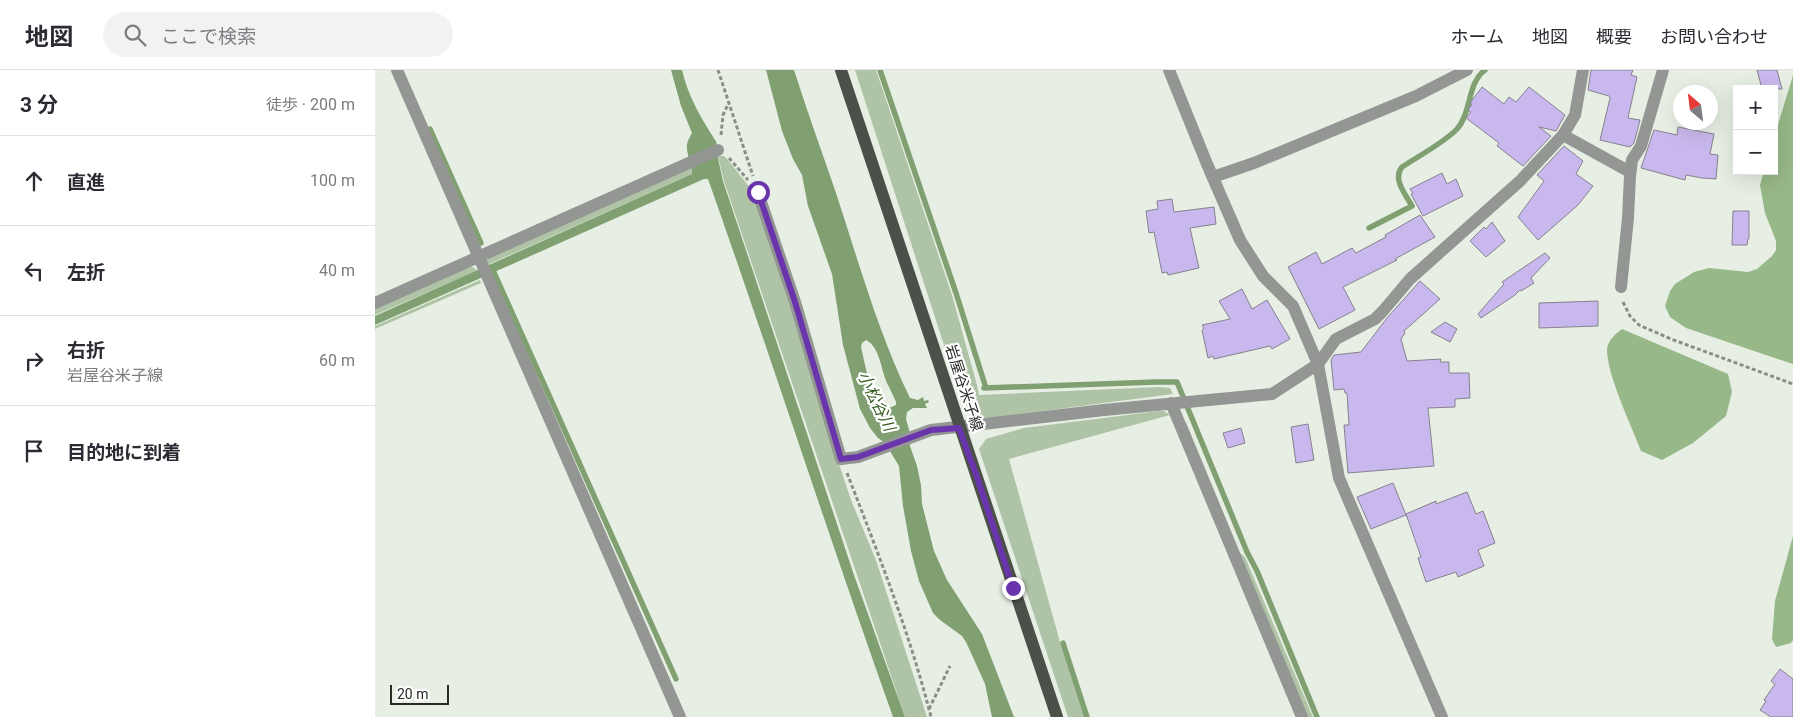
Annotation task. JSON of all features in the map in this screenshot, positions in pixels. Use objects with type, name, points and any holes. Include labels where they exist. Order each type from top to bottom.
[{"type":"main road","name":"岩屋谷米子線","points":[[841,70],[1057,717]]},
{"type":"street","points":[[397,70],[680,717]]},
{"type":"street","points":[[1169,70],[1241,240],[1263,276],[1293,306],[1318,364],[1339,478],[1442,717]]},
{"type":"street","points":[[1213,177],[1254,163],[1416,96],[1467,70]]},
{"type":"street","points":[[757,190],[798,311],[841,459],[858,457],[931,430],[1272,394],[1318,364],[1336,339],[1375,319],[1410,279],[1520,182],[1563,135],[1575,116],[1583,70]]},
{"type":"street","points":[[1621,287],[1632,160],[1641,146],[1663,70]]},
{"type":"street","points":[[1563,135],[1630,172]]},
{"type":"street","points":[[375,303],[719,149]]},
{"type":"street","points":[[1174,403],[1302,717]]},
{"type":"path","points":[[717,70],[757,190]]},
{"type":"path","points":[[729,102],[723,115],[719,149],[757,190]]},
{"type":"path","points":[[1621,287],[1625,308],[1639,326],[1679,343],[1793,384]]},
{"type":"path","points":[[841,459],[869,530],[916,662],[931,717]]},
{"type":"path","points":[[929,709],[950,666]]},
{"type":"shaded area","points":[[855,70],[876,70],[952,295],[979,395],[1159,387],[1170,388],[1173,394],[989,418],[977,416],[969,411],[963,404]]},
{"type":"shaded area","points":[[1793,75],[1793,364],[1686,328],[1670,317],[1665,306],[1670,291],[1675,284],[1694,272],[1709,268],[1748,272],[1757,269],[1776,250],[1776,241],[1765,213],[1760,185],[1763,175],[1778,175],[1778,125]]},
{"type":"shaded area","points":[[718,156],[724,156],[728,160],[751,189],[794,310],[835,452],[851,500],[876,560],[927,717],[905,717],[724,181]]},
{"type":"shaded area","points":[[692,168],[692,174],[487,265],[486,261],[490,256]]},
{"type":"shaded area","points":[[468,266],[475,268],[476,271],[375,315],[375,306]]},
{"type":"shaded area","points":[[480,280],[481,283],[375,329],[375,326]]},
{"type":"shaded area","points":[[1622,329],[1728,374],[1732,392],[1726,416],[1693,443],[1662,460],[1641,451],[1611,374],[1607,347],[1612,338]]},
{"type":"shaded area","points":[[1164,411],[1170,415],[1009,459],[1060,642],[1085,717],[1068,717],[979,449],[986,439],[1024,428]]},
{"type":"shaded area","points":[[1186,422],[1240,553],[1245,557],[1313,717],[1306,717],[1185,426]]},
{"type":"shaded area","points":[[1793,536],[1793,640],[1791,643],[1776,647],[1772,639],[1775,601]]},
{"type":"water","points":[[671,70],[682,70],[696,108],[717,143],[715,145],[723,181],[854,575],[905,717],[893,717],[708,179],[704,179],[375,325],[375,316],[692,174],[687,142],[692,133],[681,106]]},
{"type":"water","name":"小松谷川","points":[[766,70],[794,70],[888,348],[910,398],[918,400],[923,397],[924,401],[928,400],[929,402],[925,404],[927,408],[913,408],[907,412],[906,419],[910,433],[910,446],[921,485],[922,504],[934,551],[947,580],[982,634],[1014,717],[992,717],[985,684],[966,642],[962,636],[933,613],[919,581],[911,551],[903,506],[899,466],[885,443],[870,428],[860,409],[843,345],[832,274],[808,206],[802,175],[793,159],[782,131]],"holes":[[[866,340],[871,343],[877,353],[885,378],[896,402],[896,405],[887,409],[876,397],[867,372],[861,347],[862,343]]]},
{"type":"building","points":[[1591,70],[1633,70],[1631,75],[1637,77],[1628,118],[1640,120],[1634,143],[1630,147],[1600,140],[1610,98],[1609,96],[1588,90]]},
{"type":"building","points":[[1757,70],[1777,70],[1782,89],[1778,89],[1778,85],[1761,85]]},
{"type":"building","points":[[1482,87],[1504,104],[1509,97],[1516,102],[1529,87],[1565,115],[1556,131],[1539,127],[1551,136],[1523,166],[1497,146],[1499,143],[1466,118],[1471,112],[1468,110],[1472,104],[1470,103]]},
{"type":"building","points":[[1654,130],[1677,135],[1678,130],[1693,130],[1714,134],[1710,154],[1718,155],[1716,179],[1686,175],[1685,180],[1641,168]]},
{"type":"building","points":[[1564,146],[1583,161],[1576,174],[1593,186],[1578,205],[1538,240],[1518,217],[1544,181],[1537,175]]},
{"type":"building","points":[[1442,173],[1447,184],[1456,179],[1463,196],[1423,216],[1410,189]]},
{"type":"building","points":[[1172,199],[1174,212],[1214,207],[1216,224],[1190,228],[1199,268],[1168,275],[1167,272],[1162,273],[1154,232],[1149,233],[1146,211],[1158,209],[1157,201]]},
{"type":"building","points":[[1733,211],[1749,211],[1749,239],[1747,245],[1732,245]]},
{"type":"building","points":[[1420,215],[1435,237],[1395,259],[1397,260],[1343,287],[1355,310],[1319,329],[1288,267],[1316,252],[1322,264],[1352,248],[1356,253],[1386,237],[1385,235]]},
{"type":"building","points":[[1492,222],[1505,241],[1486,257],[1470,241]]},
{"type":"building","points":[[1545,253],[1550,258],[1531,278],[1534,283],[1520,290],[1481,318],[1478,314],[1504,284],[1502,282]]},
{"type":"building","points":[[1420,281],[1440,299],[1404,331],[1405,333],[1401,339],[1407,361],[1441,359],[1440,362],[1449,362],[1449,373],[1469,373],[1470,398],[1455,399],[1455,407],[1428,408],[1434,466],[1348,473],[1344,425],[1349,425],[1347,393],[1345,393],[1344,389],[1334,390],[1331,360],[1334,355],[1361,352],[1387,318]]},
{"type":"building","points":[[1242,289],[1252,309],[1267,300],[1290,339],[1272,349],[1270,346],[1214,359],[1213,356],[1208,358],[1202,325],[1230,319],[1219,301]]},
{"type":"building","points":[[1598,301],[1598,326],[1539,328],[1539,303]]},
{"type":"building","points":[[1445,322],[1457,329],[1450,342],[1431,332]]},
{"type":"building","points":[[1308,424],[1314,460],[1296,463],[1291,427]]},
{"type":"building","points":[[1241,428],[1245,443],[1228,448],[1223,433]]},
{"type":"building","points":[[1393,483],[1406,515],[1371,529],[1357,497]]},
{"type":"building","points":[[1467,492],[1476,514],[1483,511],[1495,543],[1478,550],[1484,566],[1458,577],[1456,572],[1426,582],[1418,558],[1421,557],[1406,514],[1436,501],[1436,504]]},
{"type":"building","points":[[1780,669],[1793,679],[1793,717],[1771,717],[1760,710],[1766,701],[1764,700],[1775,684],[1771,681]]},
{"type":"waterway","points":[[880,70],[956,293],[986,388]]},
{"type":"waterway","points":[[1369,228],[1412,206],[1399,182],[1399,172],[1402,167],[1438,144],[1457,129],[1462,122],[1475,82],[1485,70]]},
{"type":"waterway","points":[[430,129],[481,243]]},
{"type":"waterway","points":[[492,268],[676,679]]},
{"type":"waterway","points":[[984,388],[1177,382],[1317,717]]},
{"type":"waterway","points":[[1063,643],[1087,717]]},
{"type":"route","points":[[758,192],[795,302],[841,459],[858,457],[931,430],[959,428],[1013,588]]}]
